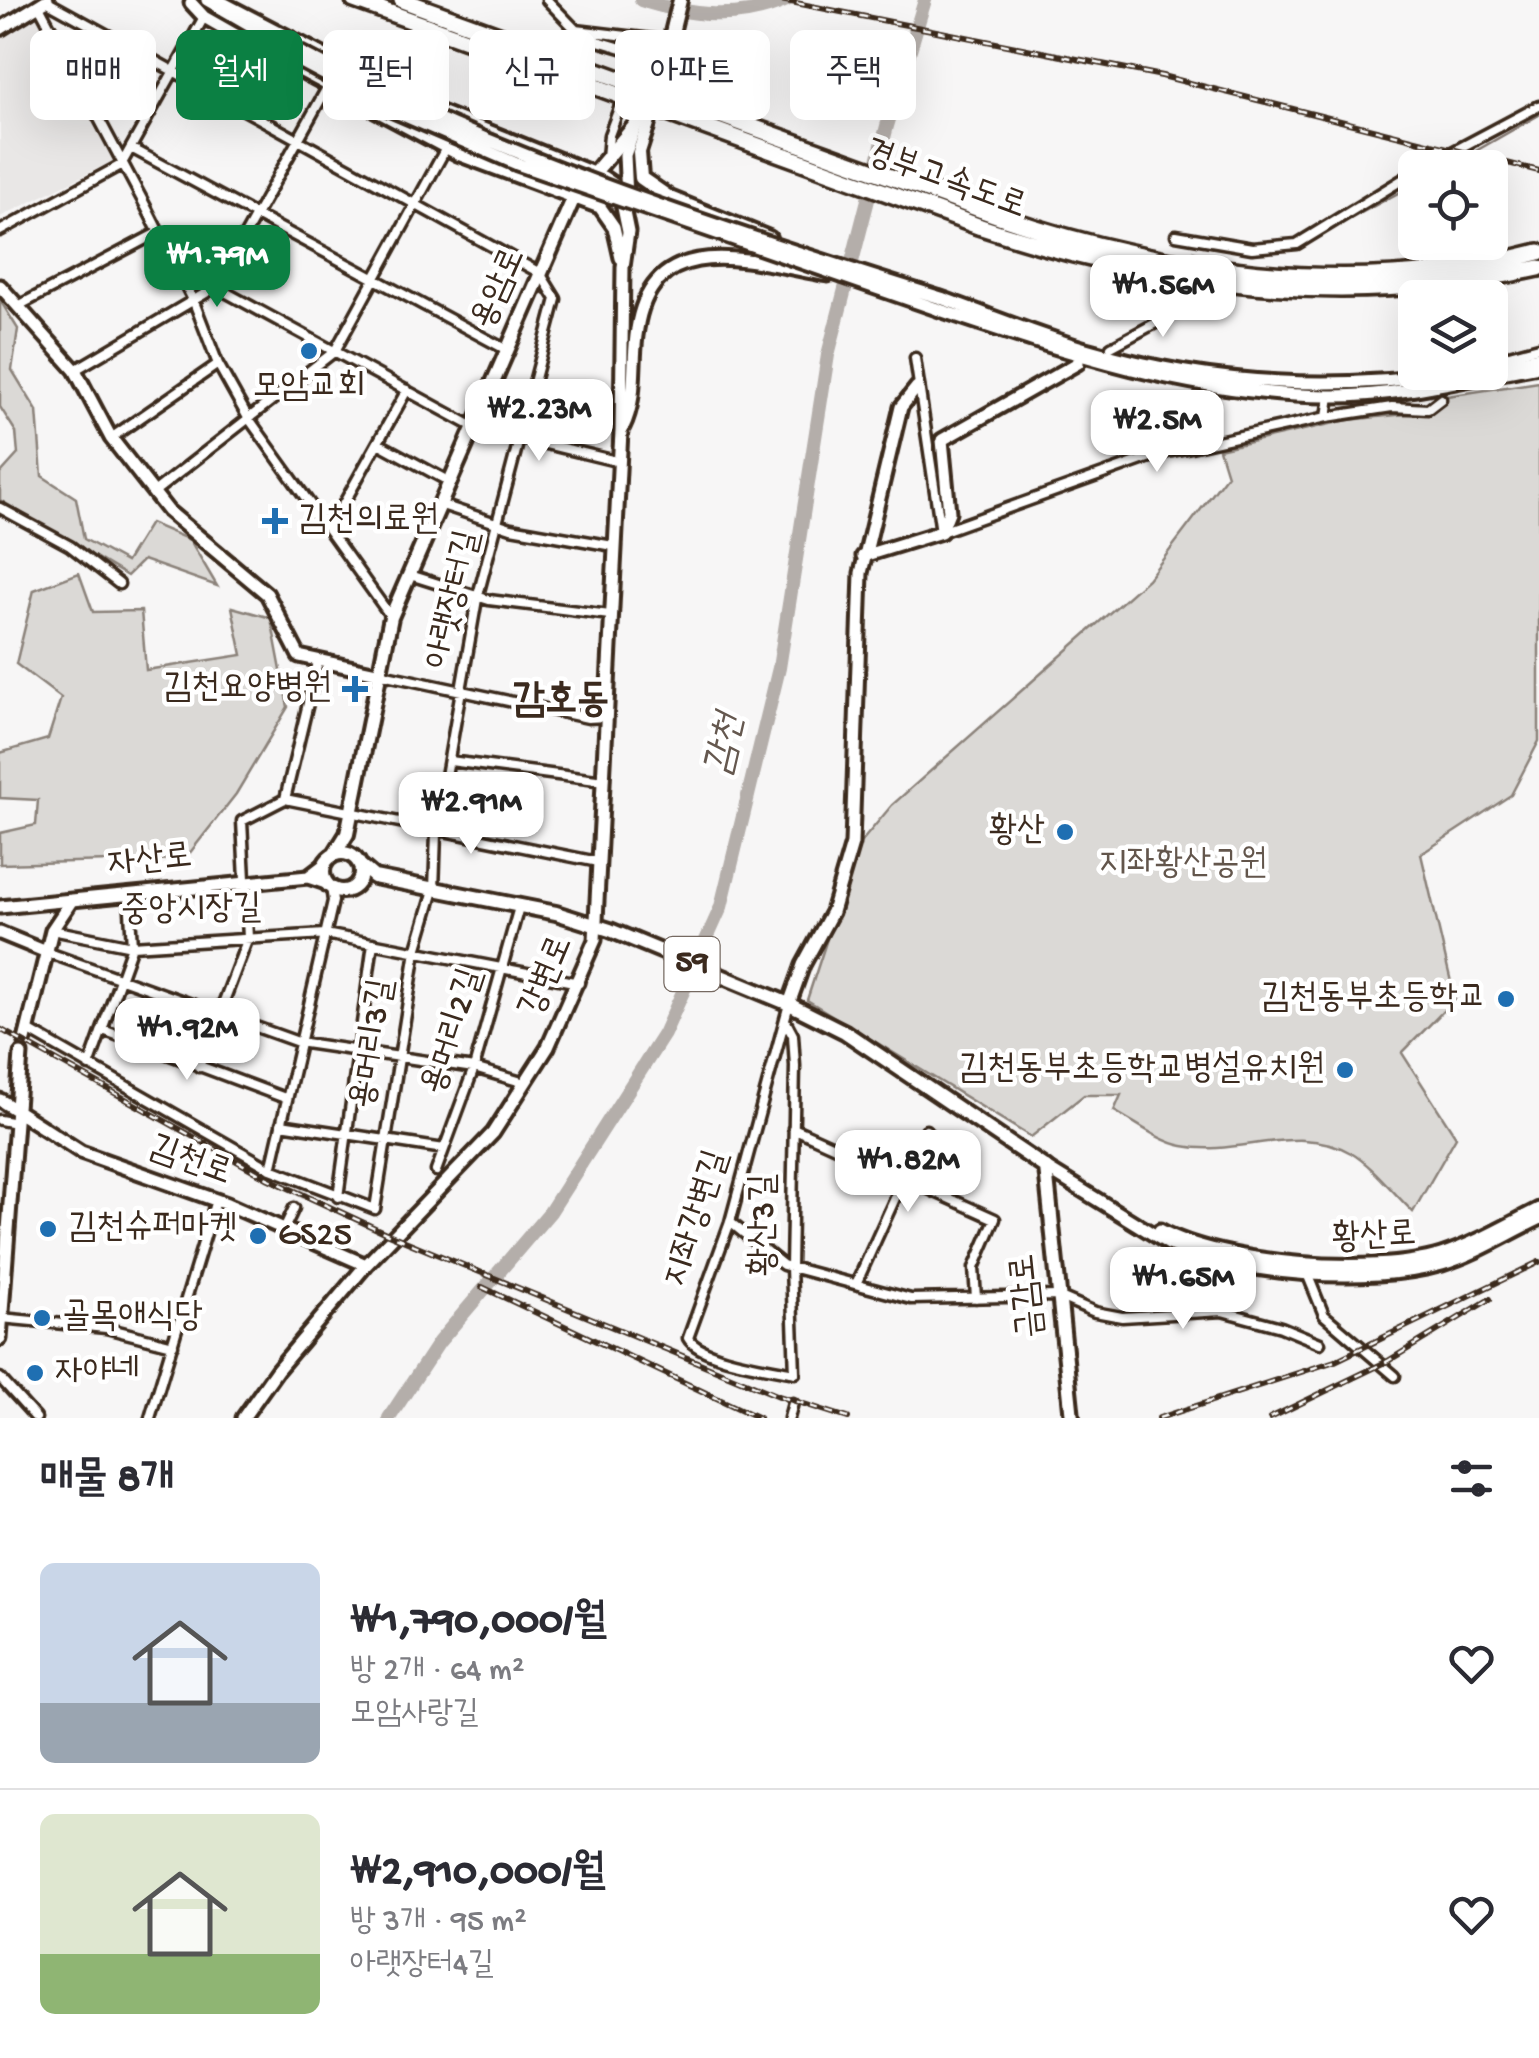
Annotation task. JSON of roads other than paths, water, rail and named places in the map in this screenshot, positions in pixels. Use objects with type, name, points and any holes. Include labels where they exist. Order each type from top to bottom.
[{"type":"highway","name":"경부고속도로","points":[[354,0],[469,37]]},
{"type":"highway","name":"경부고속도로","points":[[402,0],[474,30]]},
{"type":"highway","name":"경부고속도로","points":[[595,79],[1123,268],[1242,287],[1376,290],[1494,278],[1539,268]]},
{"type":"highway","name":"경부고속도로","points":[[980,218],[1131,254],[1254,272],[1320,275],[1420,271],[1539,252]]},
{"type":"main road","points":[[672,30],[680,0]]},
{"type":"main road","name":"용암로","points":[[346,834],[376,673],[409,574],[574,197],[638,120]]},
{"type":"main road","points":[[649,120],[639,152],[641,178],[656,192],[844,273]]},
{"type":"main road","points":[[346,834],[330,860],[333,891],[374,876]]},
{"type":"main road","points":[[346,834],[356,861],[358,883]]},
{"type":"main road","points":[[330,860],[356,861]]},
{"type":"main road","name":"59","points":[[356,861],[374,876],[604,928],[782,1002]]},
{"type":"main road","name":"황산로","points":[[782,1002],[845,1032],[1046,1168]]},
{"type":"main road","name":"금감로","points":[[1046,1168],[1072,1418]]},
{"type":"street","points":[[207,0],[253,30]]},
{"type":"street","points":[[217,0],[408,99],[593,173]]},
{"type":"street","points":[[548,0],[576,30]]},
{"type":"street","points":[[0,29],[44,2]]},
{"type":"street","points":[[44,2],[540,273]]},
{"type":"street","points":[[44,2],[121,165],[194,302],[218,364],[247,416],[392,617]]},
{"type":"street","points":[[188,2],[246,30]]},
{"type":"street","points":[[0,232],[121,165],[204,17],[188,2]]},
{"type":"street","name":"강변로","points":[[204,17],[323,83]]},
{"type":"street","points":[[595,41],[624,49],[634,62],[609,135],[607,161]]},
{"type":"street","points":[[303,60],[390,110],[517,164],[1091,351],[1192,373],[1330,384],[1398,378]]},
{"type":"street","points":[[75,370],[216,287],[323,95]]},
{"type":"street","points":[[1456,150],[1539,106]]},
{"type":"street","name":"강변로","points":[[393,120],[446,148],[608,214],[622,267]]},
{"type":"street","points":[[628,232],[625,155],[636,124]]},
{"type":"street","points":[[131,148],[506,350]]},
{"type":"street","points":[[154,492],[247,416],[335,352],[446,148]]},
{"type":"street","name":"강변로","points":[[243,1418],[277,1370],[366,1266],[493,1133],[579,984],[604,928],[598,862],[616,461],[621,431],[622,267],[628,232],[619,188],[593,173]]},
{"type":"street","points":[[1176,235],[1252,248],[1297,244],[1398,182]]},
{"type":"street","points":[[20,305],[159,232]]},
{"type":"street","points":[[1196,251],[1198,239]]},
{"type":"street","points":[[621,431],[630,409],[642,308],[651,289],[669,271],[696,259],[732,258],[844,273]]},
{"type":"street","name":"아랫장터길","points":[[434,890],[436,832],[478,596],[556,299],[540,273]]},
{"type":"street","points":[[0,286],[75,370],[111,438],[168,511],[267,594],[290,644],[300,656],[462,693],[588,718],[606,717]]},
{"type":"street","points":[[216,287],[472,426],[616,461]]},
{"type":"street","points":[[1112,347],[1166,317],[1175,297]]},
{"type":"street","points":[[940,304],[1093,361],[1194,383],[1330,396],[1464,382],[1539,366]]},
{"type":"street","points":[[1508,357],[1539,346]]},
{"type":"street","points":[[1508,361],[1539,357]]},
{"type":"street","points":[[915,358],[941,532]]},
{"type":"street","points":[[941,532],[949,512],[942,440],[1078,363]]},
{"type":"street","points":[[111,438],[218,364]]},
{"type":"street","points":[[782,1002],[832,912],[852,844],[856,655],[863,556],[901,407],[917,386]]},
{"type":"street","points":[[329,530],[407,390]]},
{"type":"street","points":[[1327,417],[1330,396]]},
{"type":"street","points":[[863,556],[1159,454],[1327,417],[1392,407],[1428,408],[1441,400]]},
{"type":"street","points":[[378,443],[448,482]]},
{"type":"street","points":[[438,504],[579,543],[613,546]]},
{"type":"street","points":[[0,508],[70,546],[119,584]]},
{"type":"street","points":[[409,574],[478,596],[572,613],[610,614]]},
{"type":"street","points":[[285,799],[318,662]]},
{"type":"street","points":[[450,761],[604,781]]},
{"type":"street","points":[[200,1067],[248,938],[242,821],[285,799],[350,816],[598,862]]},
{"type":"street","points":[[271,1169],[333,891],[308,877],[330,860]]},
{"type":"street","name":"자산로","points":[[0,907],[308,877]]},
{"type":"street","name":"용머리3길","points":[[338,1197],[376,1209],[416,951],[434,890]]},
{"type":"street","points":[[89,1066],[132,946],[130,894]]},
{"type":"street","points":[[72,900],[52,930],[26,1035],[305,1187],[338,1197],[373,943]]},
{"type":"street","points":[[40,904],[52,930]]},
{"type":"street","name":"용머리2길","points":[[436,1171],[474,1068],[519,907]]},
{"type":"street","name":"중앙시장길","points":[[52,930],[132,946],[325,934],[579,984]]},
{"type":"street","points":[[0,933],[219,1018],[298,1042],[474,1068],[525,1083]]},
{"type":"street","name":"지좌강변길","points":[[782,1002],[785,1020],[730,1222],[689,1342],[732,1360],[795,1373]]},
{"type":"street","name":"황산3길","points":[[785,1020],[793,1035],[795,1373]]},
{"type":"street","points":[[103,1030],[285,1098]]},
{"type":"street","points":[[0,1340],[6,1167],[17,1118],[21,1054]]},
{"type":"street","name":"김천로","points":[[0,1100],[17,1118],[81,1152],[216,1200],[366,1266]]},
{"type":"street","points":[[0,1120],[17,1118]]},
{"type":"street","points":[[280,1124],[444,1149]]},
{"type":"street","points":[[794,1128],[995,1218],[974,1268],[976,1298]]},
{"type":"street","points":[[856,1284],[926,1130]]},
{"type":"street","name":"황산로","points":[[1046,1168],[1192,1246],[1257,1258],[1358,1265],[1409,1262],[1461,1248],[1539,1209]]},
{"type":"street","name":"황산로","points":[[1046,1168],[1191,1254],[1306,1271],[1358,1273],[1440,1265],[1539,1219]]},
{"type":"street","points":[[150,1418],[216,1200]]},
{"type":"street","points":[[284,1229],[294,1208]]},
{"type":"street","points":[[730,1222],[792,1267],[911,1299],[1058,1296],[1095,1312],[1122,1317],[1222,1311],[1282,1326],[1320,1343]]},
{"type":"street","points":[[1306,1271],[1324,1316],[1395,1376]]},
{"type":"street","points":[[2,1318],[106,1328],[173,1345]]},
{"type":"street","points":[[0,1378],[36,1418]]},
{"type":"street","points":[[789,1418],[793,1404]]},
{"type":"waterway","points":[[641,0],[715,14],[751,12],[787,0]]},
{"type":"waterway","name":"감천","points":[[389,1418],[439,1342],[550,1212],[664,1034],[721,907],[779,668],[828,355],[887,126],[925,0]]},
{"type":"waterway","points":[[1478,150],[1539,115]]},
{"type":"waterway","points":[[1311,240],[1398,193]]},
{"type":"tunnel","points":[[1189,266],[1196,251]]},
{"type":"tunnel","points":[[294,1208],[304,1190]]},
{"type":"railway","points":[[781,0],[1162,76],[1539,171]]},
{"type":"railway","points":[[0,1029],[267,1178],[388,1234],[779,1396],[848,1418]]},
{"type":"railway","points":[[1159,1418],[1335,1361],[1539,1262]]},
{"type":"railway","points":[[482,1287],[759,1418]]},
{"type":"railway","points":[[1270,1418],[1388,1361],[1490,1299]]},
{"type":"place","name":"모암교회","points":[[309,351]]},
{"type":"place","name":"김천의료원","points":[[275,521]]},
{"type":"place","name":"김천요양병원","points":[[355,689]]},
{"type":"place","name":"황산","points":[[1065,832]]},
{"type":"place","name":"김천동부초등학교","points":[[1506,999]]},
{"type":"place","name":"김천동부초등학교병설유치원","points":[[1345,1070]]},
{"type":"place","name":"김천슈퍼마켓","points":[[48,1229]]},
{"type":"place","name":"GS25","points":[[258,1236]]},
{"type":"place","name":"골목애식당","points":[[42,1318]]},
{"type":"place","name":"자야네","points":[[35,1373]]},
{"type":"district","name":"감호동","points":[[561,702]]},
{"type":"park label","name":"지좌황산공원","points":[[1183,865]]}]
